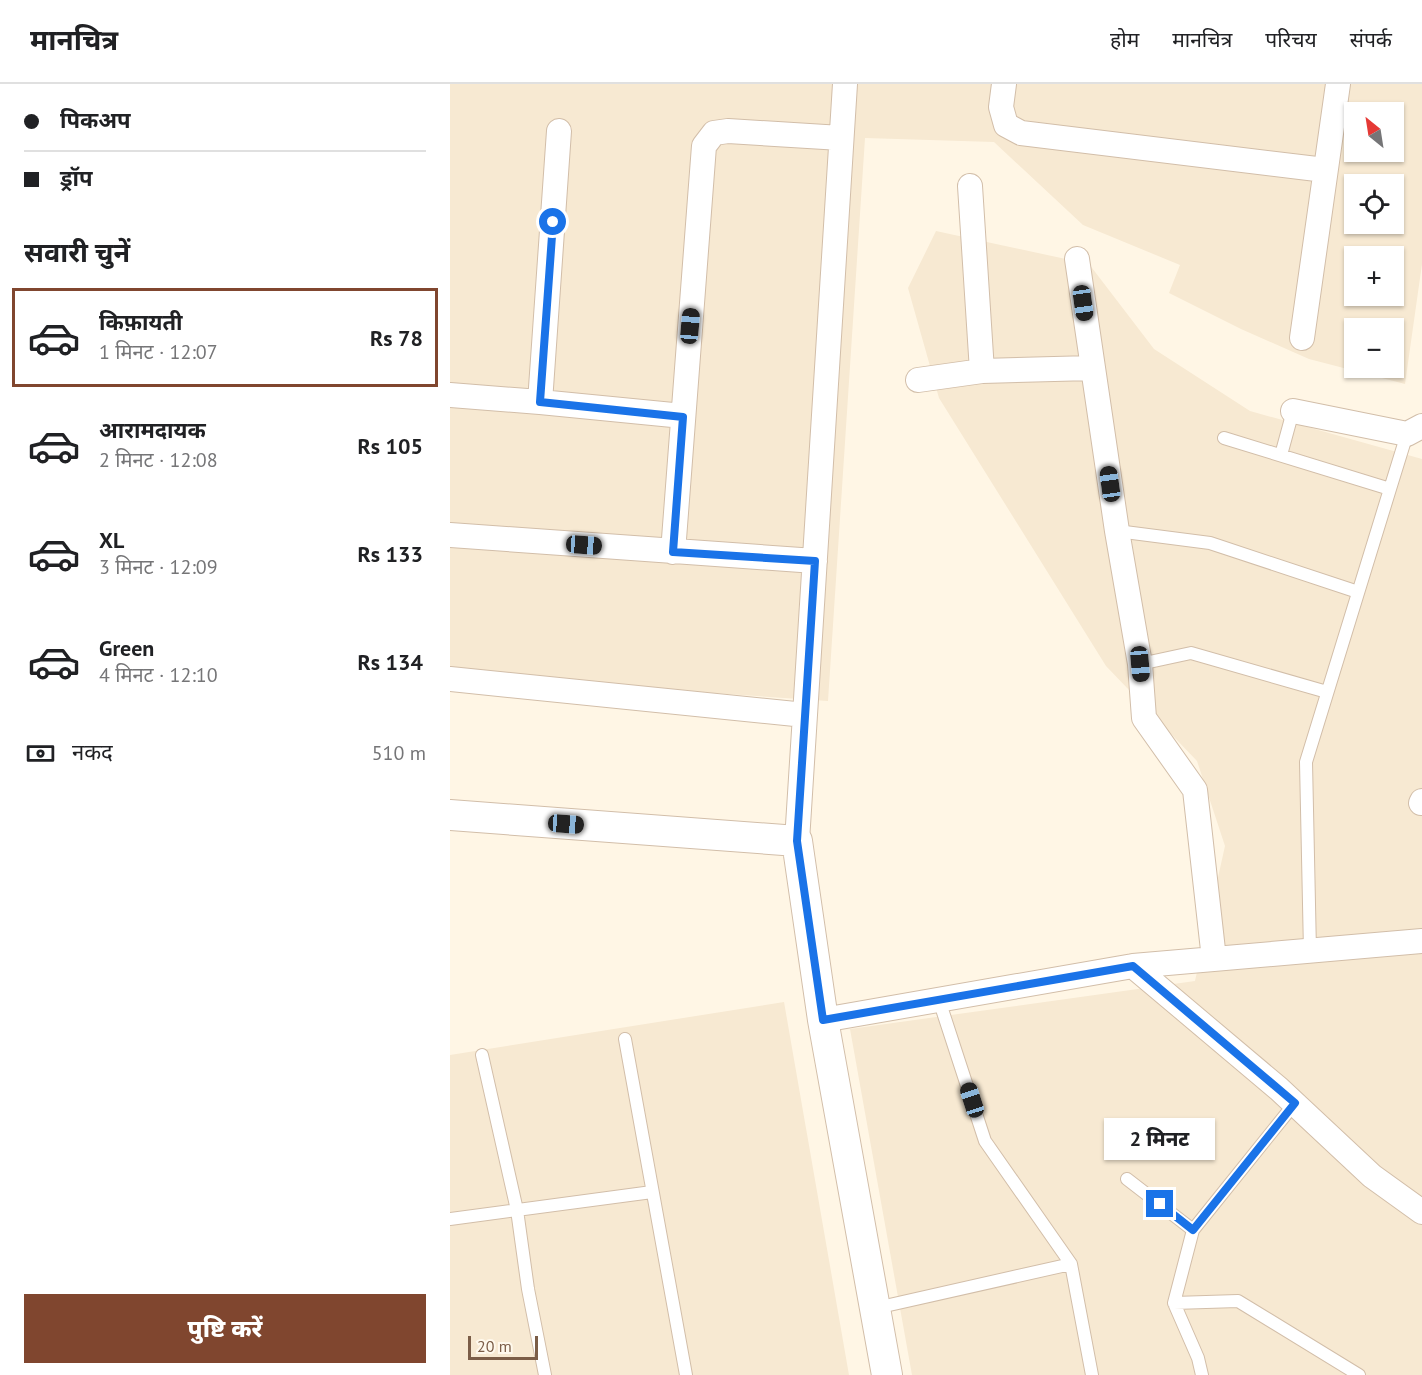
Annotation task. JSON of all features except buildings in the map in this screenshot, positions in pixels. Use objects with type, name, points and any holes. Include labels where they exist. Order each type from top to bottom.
[{"type":"street","points":[[845,84],[797,841],[823,1020],[887,1375]]},
{"type":"street","points":[[1004,84],[1001,107],[1006,125],[1021,133],[1325,170]]},
{"type":"street","points":[[1302,338],[1338,84]]},
{"type":"street","points":[[540,402],[559,131]]},
{"type":"street","points":[[673,552],[704,146],[714,133],[728,131],[841,138]]},
{"type":"street","points":[[969,186],[982,371]]},
{"type":"street","points":[[1077,259],[1117,531],[1140,664],[1144,718],[1195,790],[1214,959]]},
{"type":"street","points":[[918,380],[982,371],[1092,368]]},
{"type":"street","points":[[450,394],[683,417]]},
{"type":"street","points":[[1293,411],[1414,430]]},
{"type":"street","points":[[450,535],[815,561]]},
{"type":"street","points":[[450,679],[805,715]]},
{"type":"street","points":[[450,815],[797,841]]},
{"type":"street","points":[[823,1020],[1133,966],[1422,940]]},
{"type":"street","points":[[1133,966],[1295,1103],[1372,1176],[1422,1212]]},
{"type":"lane","points":[[1281,455],[1293,411]]},
{"type":"lane","points":[[1310,951],[1306,762],[1390,489],[1414,430]]},
{"type":"lane","points":[[1224,438],[1390,489]]},
{"type":"lane","points":[[1117,531],[1210,543],[1358,592]]},
{"type":"lane","points":[[1140,664],[1191,653],[1327,692]]},
{"type":"lane","points":[[940,1000],[985,1141],[1071,1264],[1092,1375]]},
{"type":"lane","points":[[625,1039],[686,1375]]},
{"type":"lane","points":[[482,1055],[516,1210],[528,1289],[545,1375]]},
{"type":"lane","points":[[1202,1375],[1198,1358],[1174,1303],[1193,1230],[1295,1103]]},
{"type":"lane","points":[[1127,1179],[1193,1230]]},
{"type":"lane","points":[[450,1219],[652,1191]]},
{"type":"lane","points":[[875,1308],[1071,1264]]},
{"type":"lane","points":[[1174,1303],[1238,1301],[1359,1375]]},
{"type":"shaded area","points":[[450,84],[1422,84],[1422,264],[1405,384],[1382,378],[1404,378],[1404,318],[1344,318],[1344,368],[1309,359],[1241,329],[1169,293],[1180,265],[1083,225],[994,142],[865,138],[828,701],[450,675]]},
{"type":"shaded area","points":[[936,231],[1089,264],[1154,349],[1250,411],[1422,459],[1422,1375],[912,1375],[850,1029],[1195,981],[1225,846],[1197,761],[1106,666],[939,398],[908,288]]},
{"type":"shaded area","points":[[784,1002],[849,1375],[450,1375],[450,1055]]},
{"type":"route","points":[[553,222],[540,402],[683,417],[673,552],[815,561],[797,841],[823,1020],[1133,966],[1295,1103],[1193,1230],[1160,1204]]}]
